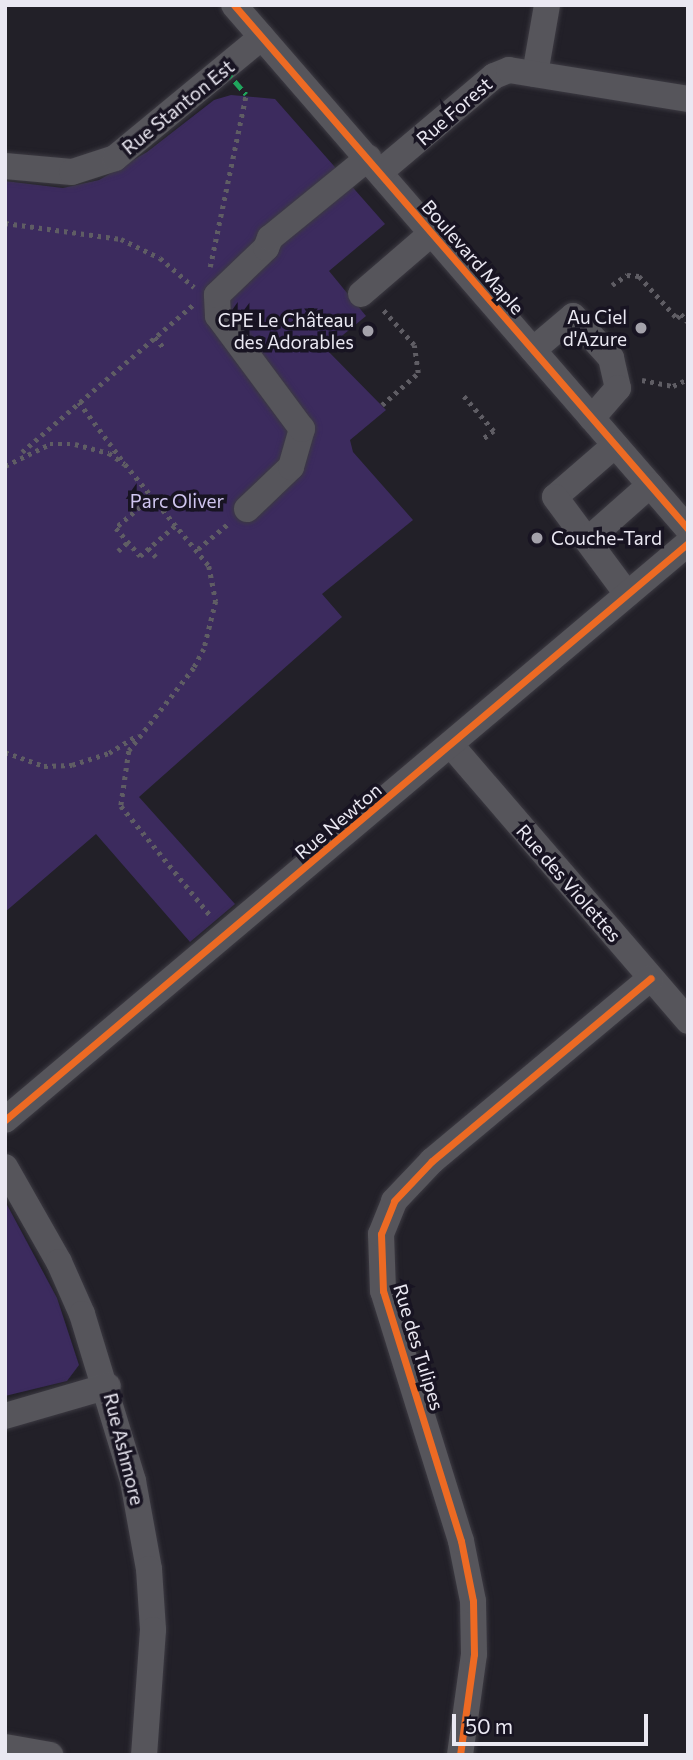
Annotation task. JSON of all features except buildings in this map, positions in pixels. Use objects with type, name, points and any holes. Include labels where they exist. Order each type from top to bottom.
[{"type":"street","name":"Boulevard Maple","points":[[234,5],[688,529]]},
{"type":"street","points":[[535,74],[547,5]]},
{"type":"street","name":"Rue Stanton Est","points":[[5,166],[72,172],[115,158],[262,37]]},
{"type":"street","name":"Rue Forest","points":[[247,509],[291,467],[302,429],[218,316],[218,295],[266,248],[270,238],[494,76],[509,70],[688,99]]},
{"type":"street","points":[[361,294],[432,233]]},
{"type":"street","points":[[534,350],[573,316],[611,358],[617,374],[615,394],[592,418]]},
{"type":"street","points":[[615,445],[555,497],[590,538],[603,566],[627,594]]},
{"type":"street","points":[[590,538],[650,485]]},
{"type":"street","name":"Rue Newton","points":[[5,1120],[688,543]]},
{"type":"street","name":"Rue des Violettes","points":[[451,745],[688,1021]]},
{"type":"street","name":"Rue des Tulipes","points":[[460,1755],[474,1654],[473,1601],[461,1541],[383,1291],[381,1234],[394,1201],[432,1161],[651,978]]},
{"type":"street","name":"Rue Ashmore","points":[[5,1167],[60,1262],[108,1386],[136,1492],[149,1569],[153,1658],[144,1755]]},
{"type":"street","points":[[5,1416],[108,1386]]},
{"type":"street","points":[[5,1747],[50,1755]]},
{"type":"path","points":[[209,270],[246,94]]},
{"type":"path","points":[[5,223],[121,239],[178,270],[203,296],[5,466]]},
{"type":"path","points":[[612,285],[627,275],[639,276],[677,318],[681,314],[688,322]]},
{"type":"path","points":[[379,317],[385,312]]},
{"type":"path","points":[[382,405],[398,387],[418,373],[414,345],[391,319]]},
{"type":"path","points":[[155,337],[163,347]]},
{"type":"path","points":[[617,374],[663,385],[688,379]]},
{"type":"path","points":[[464,396],[494,431],[482,440]]},
{"type":"path","points":[[79,402],[125,464],[198,549],[214,579],[211,627],[194,668],[139,734],[130,751],[121,806],[217,924]]},
{"type":"path","points":[[11,462],[50,444],[75,443],[109,453],[125,464]]},
{"type":"path","points":[[153,496],[116,528],[139,556],[177,524]]},
{"type":"path","points":[[198,549],[247,509]]},
{"type":"path","points":[[117,515],[123,521]]},
{"type":"path","points":[[118,551],[128,542]]},
{"type":"path","points":[[148,548],[156,557]]},
{"type":"path","points":[[5,752],[44,766],[72,765],[108,753],[139,734]]},
{"type":"green space","name":"Parc Oliver","points":[[231,95],[275,99],[385,224],[329,271],[366,316],[326,349],[386,410],[350,440],[353,452],[413,520],[322,594],[342,617],[139,797],[235,904],[190,942],[96,834],[5,912],[5,181],[63,188],[99,180],[147,152],[214,100]]},
{"type":"green space","points":[[5,1201],[57,1298],[79,1365],[67,1381],[5,1396]]},
{"type":"marked path","points":[[225,70],[246,94]]},
{"type":"cycle path","points":[[234,5],[688,529]]},
{"type":"cycle path","points":[[5,1120],[688,543]]},
{"type":"cycle path","points":[[460,1755],[474,1654],[473,1601],[461,1541],[383,1291],[381,1234],[394,1201],[432,1161],[651,978]]},
{"type":"place","name":"Au Ciel d'Azure","points":[[641,328]]},
{"type":"place","name":"CPE Le Château des Adorables","points":[[368,331]]},
{"type":"place","name":"Couche-Tard","points":[[537,538]]}]
